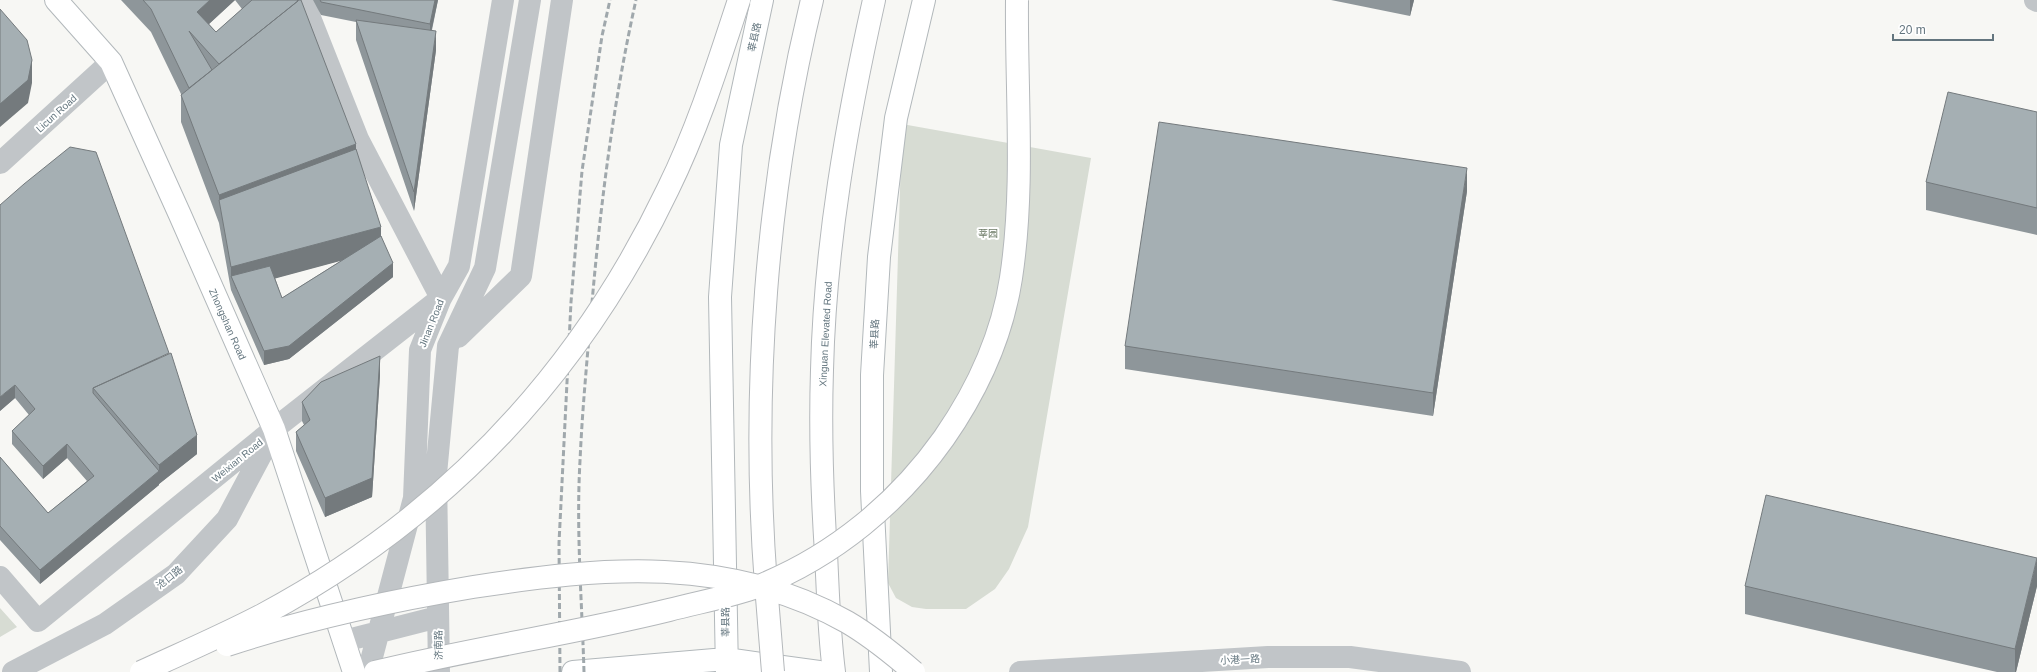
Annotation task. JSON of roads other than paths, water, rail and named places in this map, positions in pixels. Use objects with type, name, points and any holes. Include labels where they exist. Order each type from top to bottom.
[{"type":"main road","name":"Zhongshan Road","points":[[56,0],[111,62],[274,430],[354,672]]},
{"type":"main road","points":[[141,672],[264,614],[346,563],[396,528],[467,470],[527,407],[558,369],[604,305],[648,230],[691,137],[739,0]]},
{"type":"main road","name":"莘县路","points":[[726,666],[720,297],[731,145],[762,0]]},
{"type":"main road","points":[[773,672],[764,560],[762,501],[762,377],[764,320],[782,147],[812,0]]},
{"type":"main road","name":"Xinguan Elevated Road","points":[[834,672],[823,508],[822,368],[826,302],[841,167],[851,106],[874,0]]},
{"type":"main road","name":"莘县路","points":[[881,672],[872,491],[872,376],[879,257],[896,118],[924,0]]},
{"type":"main road","points":[[375,672],[609,624],[757,586],[812,560],[843,540],[866,523],[904,488],[934,452],[964,408],[989,358],[1006,304],[1018,220],[1017,0]]},
{"type":"main road","points":[[154,672],[268,632],[352,610],[412,598],[529,579],[564,574],[628,570],[692,573],[720,577],[772,589],[797,598],[847,622],[868,635],[914,672]]},
{"type":"main road","points":[[573,672],[726,666],[819,672]]},
{"type":"street","points":[[303,0],[358,139],[441,298]]},
{"type":"street","name":"Jinan Road","points":[[368,672],[399,561],[414,498],[420,350],[441,298],[459,266],[503,0]]},
{"type":"street","points":[[344,641],[438,617],[436,474],[448,346],[485,268],[530,0]]},
{"type":"street","points":[[448,346],[521,276],[562,0]]},
{"type":"street","name":"Licun Road","points":[[0,163],[111,62]]},
{"type":"street","name":"Weixian Road","points":[[0,577],[38,621],[274,430],[441,298],[485,268]]},
{"type":"street","name":"沧口路","points":[[13,672],[105,624],[176,574],[227,519],[274,430]]},
{"type":"street","name":"济南路","points":[[438,617],[438,672]]},
{"type":"street","name":"小港一路","points":[[1020,672],[1290,657],[1350,657],[1460,672]]},
{"type":"railway","points":[[560,672],[559,543],[571,302],[582,171],[602,36],[610,0]]},
{"type":"railway","points":[[584,672],[579,514],[580,461],[584,394],[607,162],[620,81],[636,0]]},
{"type":"park label","name":"莘园","points":[[988,233]]}]
